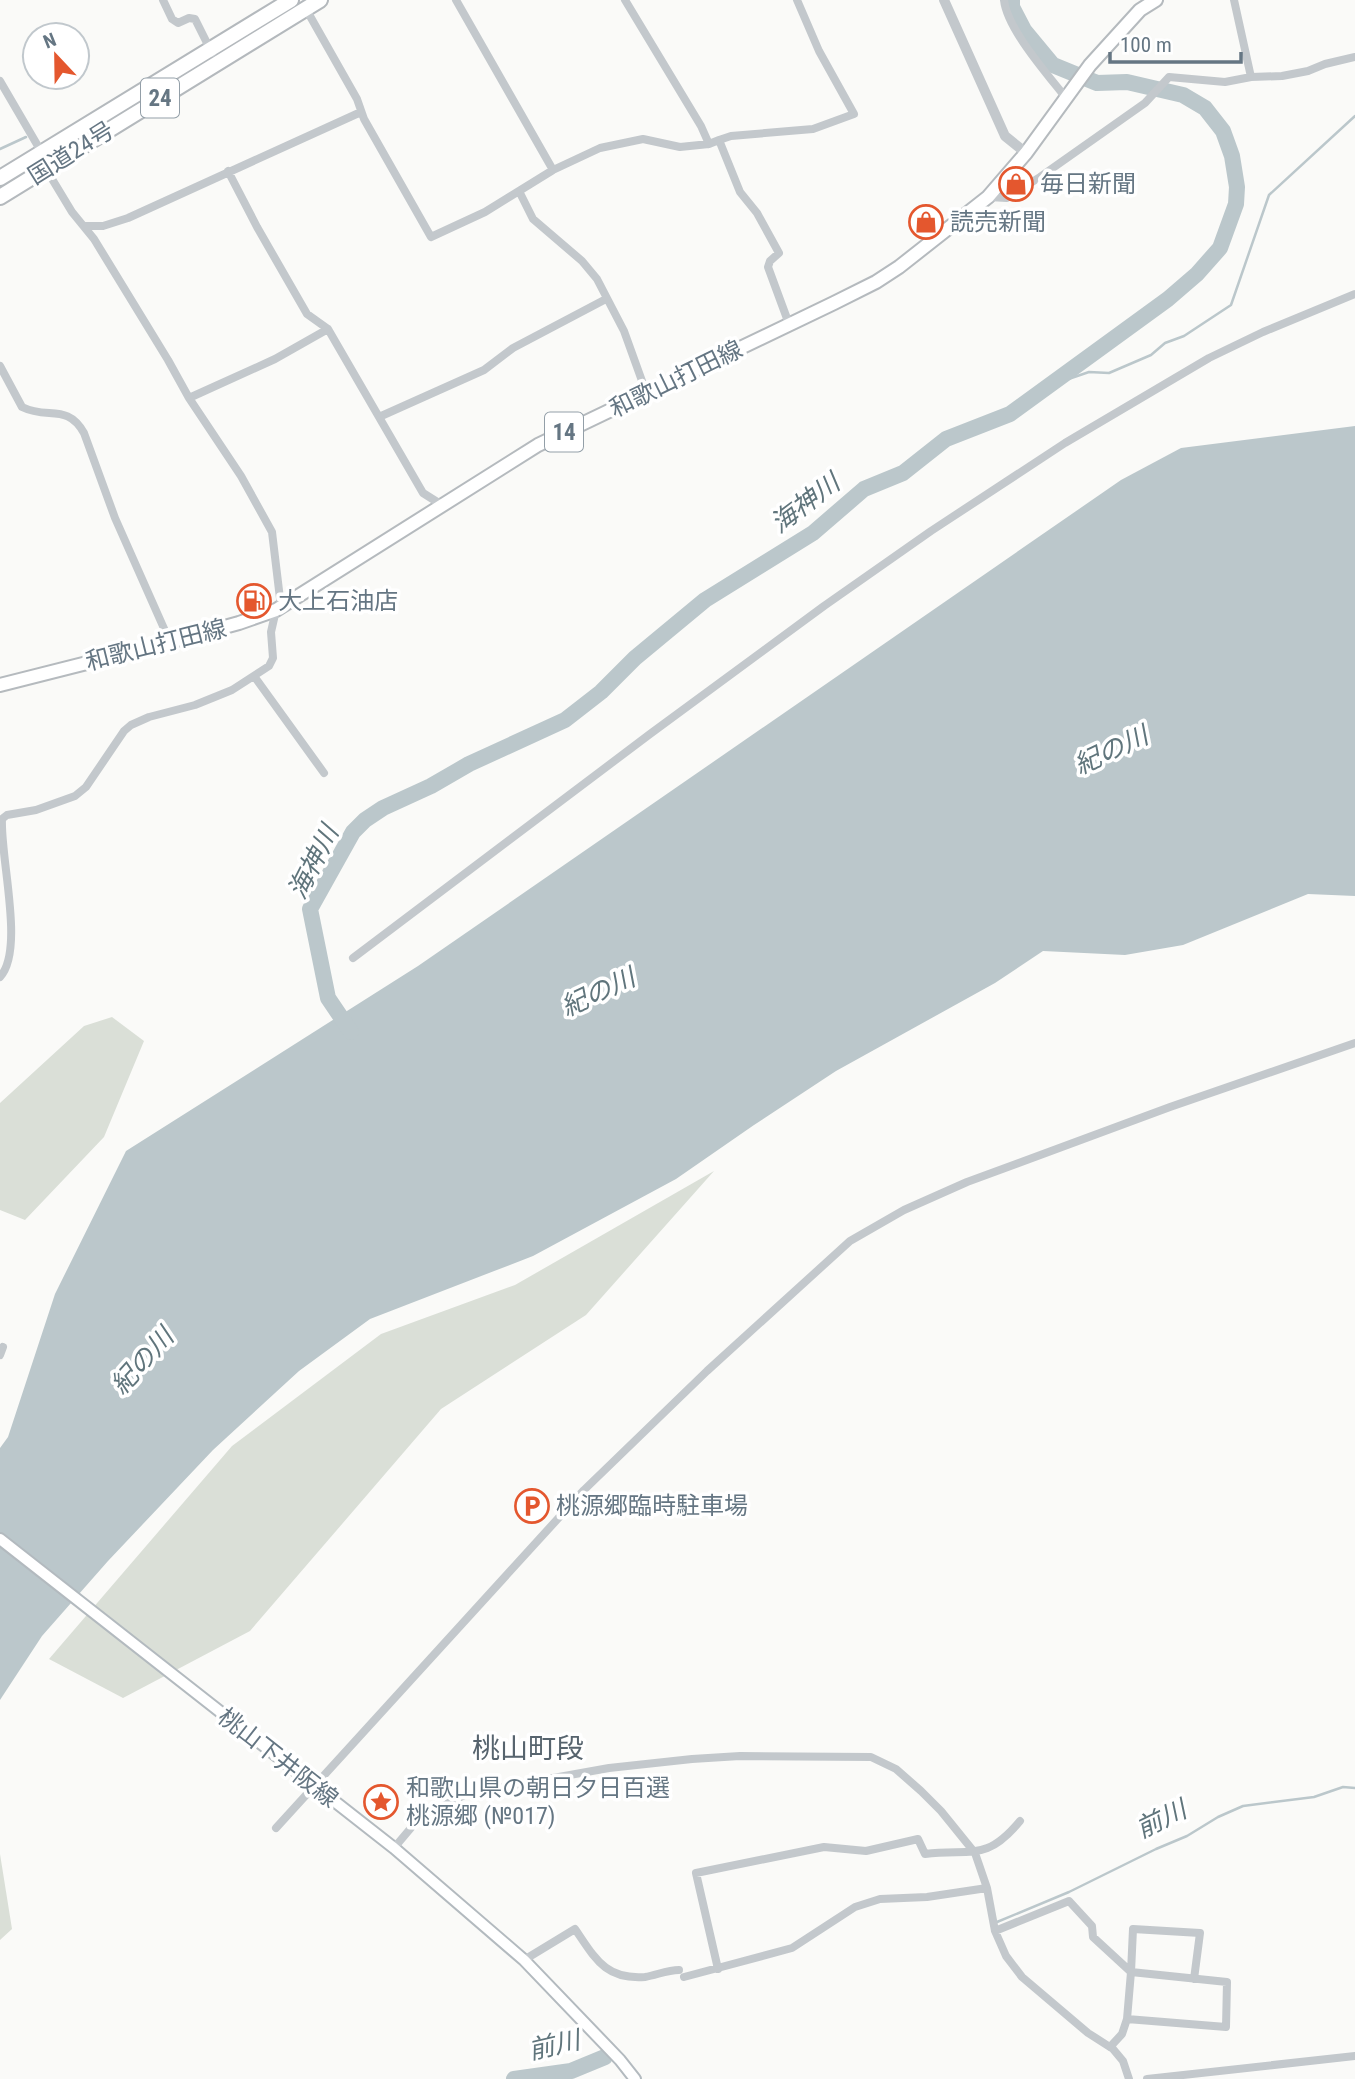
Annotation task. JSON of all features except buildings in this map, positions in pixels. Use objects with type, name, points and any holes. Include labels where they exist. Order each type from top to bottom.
[{"type":"highway","name":"国道24号","points":[[0,197],[214,56],[290,0]]},
{"type":"highway","name":"国道24号","points":[[0,178],[214,56],[320,0]]},
{"type":"main road","name":"和歌山打田線","points":[[0,684],[170,642],[239,623],[279,608],[538,445],[888,274],[988,197],[1026,152],[1090,65],[1140,10],[1156,0]]},
{"type":"main road","name":"桃山下井阪線","points":[[0,1539],[394,1848],[524,1960],[604,2042],[635,2079]]},
{"type":"street","points":[[163,0],[172,19],[178,23],[189,18],[195,19],[214,56]]},
{"type":"street","points":[[456,0],[553,170]]},
{"type":"street","points":[[625,0],[701,126],[709,144]]},
{"type":"street","points":[[306,9],[432,237],[485,212],[553,170],[600,148],[643,139],[680,147],[709,144],[731,136],[813,129],[854,114],[819,51],[797,0]]},
{"type":"street","points":[[944,0],[1005,136],[1026,152]]},
{"type":"street","points":[[1004,0],[1005,10],[1030,52],[1070,93]]},
{"type":"street","points":[[1234,0],[1251,77]]},
{"type":"street","points":[[988,197],[998,199],[1013,195],[1145,103],[1169,77],[1224,82],[1295,74],[1355,57]]},
{"type":"street","points":[[0,81],[42,153],[46,169],[72,212],[85,226],[189,398],[241,476],[272,532],[279,608],[271,632],[273,658],[269,666],[232,690],[131,725],[86,787],[75,796],[36,810],[7,815],[2,820],[0,828],[8,897],[9,965],[0,977]]},
{"type":"street","points":[[85,226],[103,226],[128,218],[361,112]]},
{"type":"street","points":[[719,139],[740,192],[757,213],[779,253],[769,261],[768,267],[789,324]]},
{"type":"street","points":[[228,171],[307,314],[328,329],[423,493],[442,505]]},
{"type":"street","points":[[519,191],[533,219],[582,261],[597,279],[624,331],[646,392]]},
{"type":"street","points":[[353,958],[769,646],[943,523],[1065,443],[1209,358],[1263,332],[1355,294]]},
{"type":"street","points":[[379,417],[484,370],[513,348],[606,299]]},
{"type":"street","points":[[189,398],[275,359],[328,329]]},
{"type":"street","points":[[0,366],[22,407],[68,415],[78,422],[115,518],[170,642]]},
{"type":"street","points":[[254,676],[324,773]]},
{"type":"street","points":[[276,1828],[312,1785],[584,1490],[707,1371],[850,1241],[904,1210],[967,1181],[1355,1043]]},
{"type":"street","points":[[394,1848],[421,1816],[469,1793],[609,1768],[740,1756],[871,1757],[896,1769],[921,1791],[975,1853],[987,1888],[995,1931],[1006,1956],[1022,1977],[1087,2033],[1110,2047],[1123,2061],[1129,2079]]},
{"type":"street","points":[[718,1969],[696,1873],[824,1847],[866,1851],[918,1839],[925,1854],[975,1853],[1003,1841],[1020,1821]]},
{"type":"street","points":[[524,1960],[575,1929],[606,1970],[616,1974],[642,1977],[718,1969],[792,1948],[855,1908],[880,1899],[928,1897],[987,1888]]},
{"type":"street","points":[[995,1931],[1069,1901],[1092,1926],[1093,1937],[1130,1972],[1227,1982],[1226,2027],[1127,2019]]},
{"type":"street","points":[[1110,2047],[1122,2034],[1127,2019],[1133,1929],[1200,1933],[1194,1979]]},
{"type":"street","points":[[1147,2079],[1355,2056]]},
{"type":"shaded area","points":[[112,1017],[144,1041],[104,1137],[25,1220],[0,1210],[0,1103],[84,1026]]},
{"type":"shaded area","points":[[714,1171],[586,1315],[441,1409],[250,1631],[123,1698],[49,1659],[232,1446],[381,1334],[515,1285]]},
{"type":"shaded area","points":[[0,1854],[12,1929],[0,1940]]},
{"type":"water","name":"紀の川","points":[[1355,426],[1355,896],[1308,894],[1183,945],[1125,955],[1043,951],[995,983],[836,1071],[676,1179],[533,1256],[370,1319],[299,1371],[213,1450],[108,1561],[42,1636],[0,1700],[0,1448],[8,1437],[55,1294],[126,1151],[418,966],[1121,480],[1181,448]]},
{"type":"waterway","name":"海神川","points":[[351,1032],[328,998],[310,909],[353,832],[365,820],[469,764],[565,720],[601,692],[635,658],[705,600],[813,533],[864,489],[903,473],[946,439],[1010,414],[1168,299],[1197,274],[1220,248],[1236,204],[1237,187],[1232,156],[1223,131],[1205,108],[1183,95],[1127,82],[1097,83],[1053,65],[1024,30],[1012,7],[1012,0]]},
{"type":"waterway","points":[[1048,386],[1089,372],[1109,373],[1151,355],[1165,343],[1184,336],[1231,305],[1269,195],[1355,116]]},
{"type":"waterway","points":[[0,149],[26,137]]},
{"type":"waterway","name":"前川","points":[[997,1922],[1069,1892],[1243,1806],[1314,1797],[1343,1787],[1355,1788]]},
{"type":"waterway","name":"前川","points":[[514,2079],[571,2071],[605,2057]]},
{"type":"place","name":"毎日新聞","points":[[1016,184]]},
{"type":"place","name":"読売新聞","points":[[926,222]]},
{"type":"place","name":"大上石油店","points":[[254,601]]},
{"type":"place","name":"桃源郷臨時駐車場","points":[[532,1506]]},
{"type":"place","name":"和歌山県の朝日夕日百選 桃源郷 (№017)","points":[[381,1802]]},
{"type":"district","name":"桃山町段","points":[[528,1748]]}]
